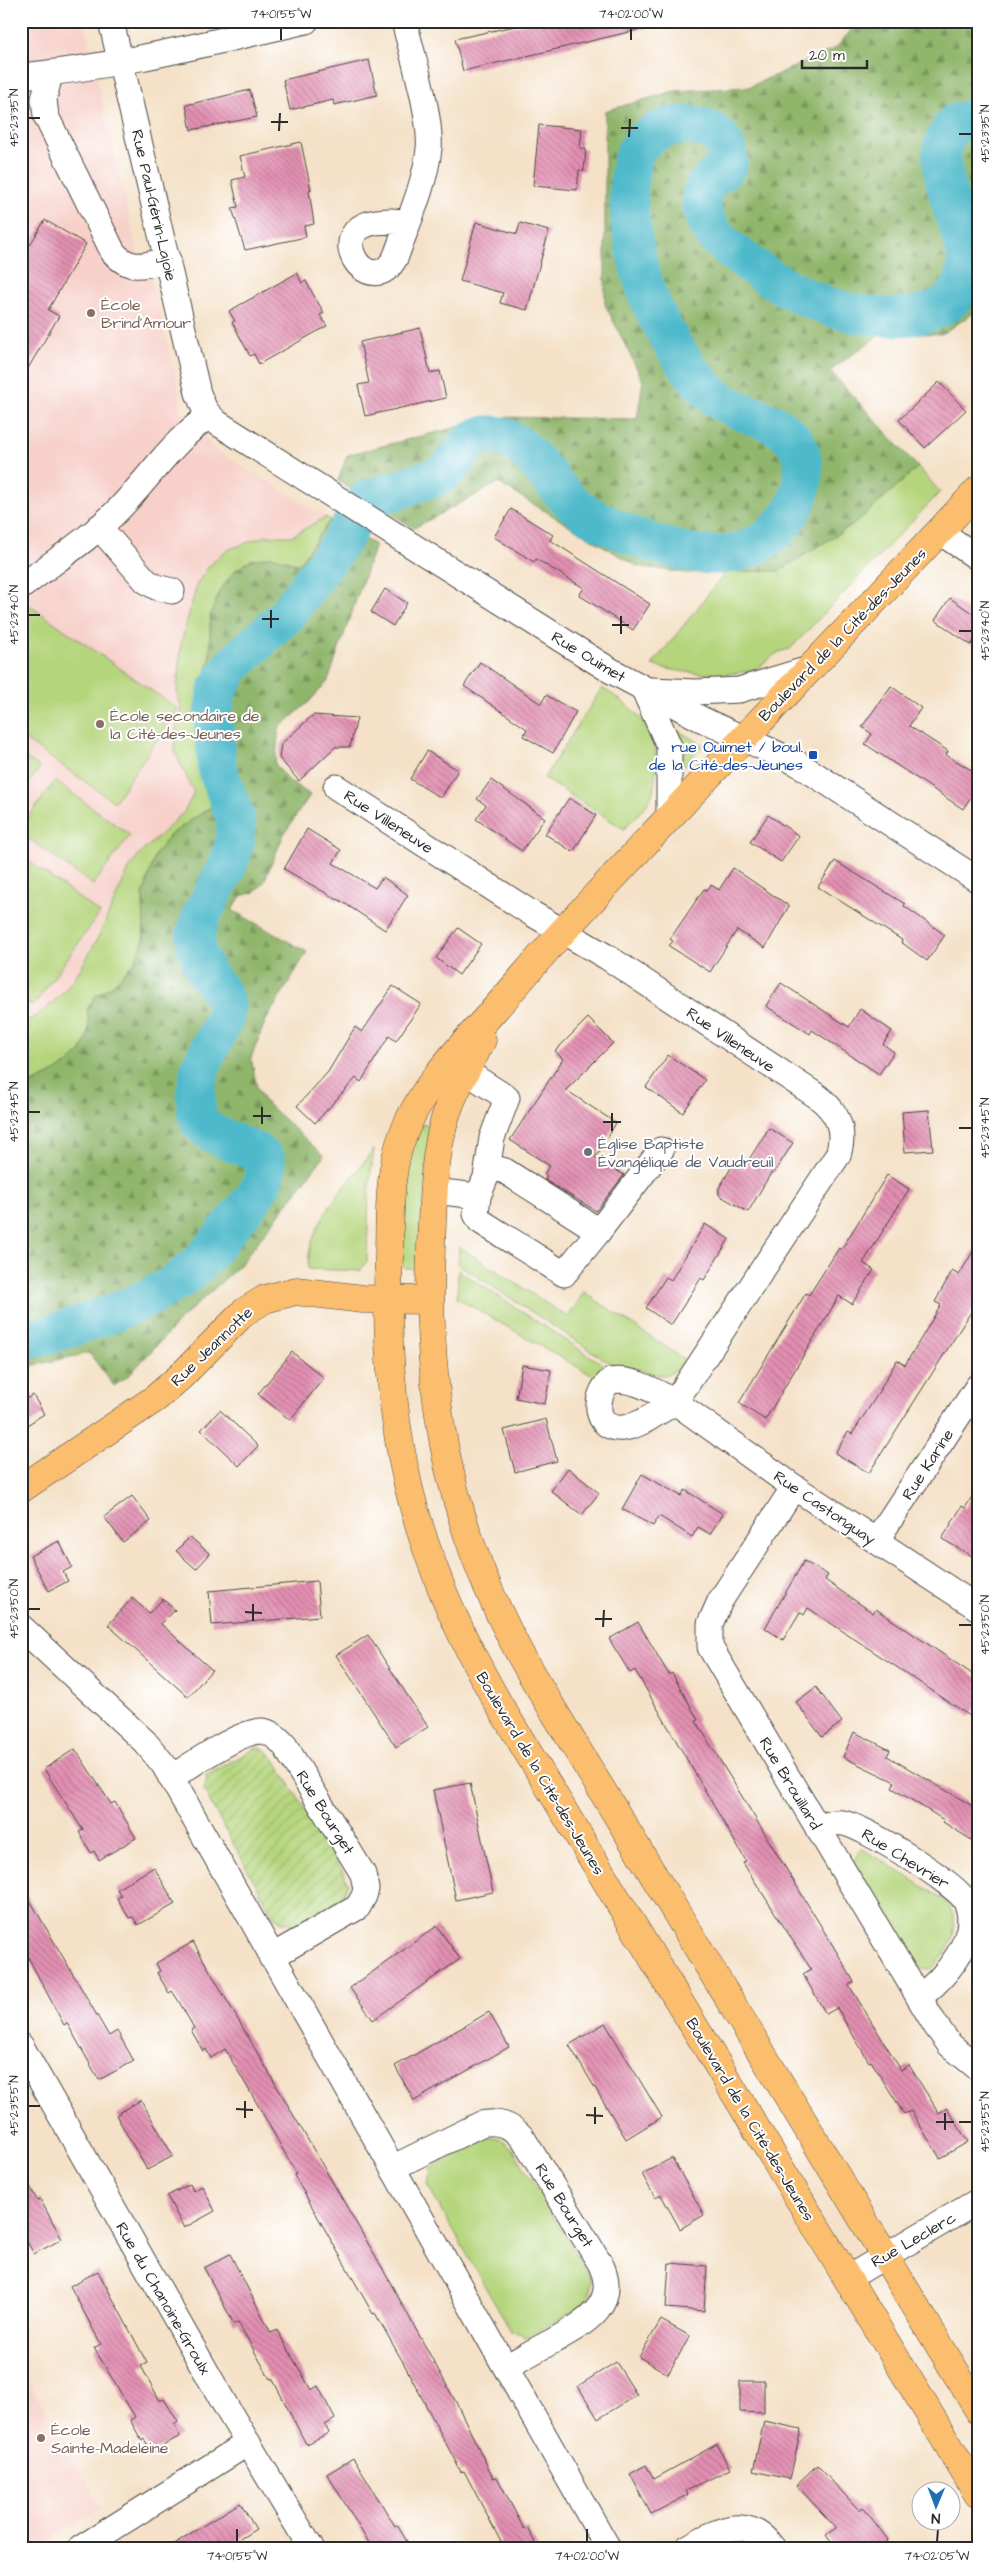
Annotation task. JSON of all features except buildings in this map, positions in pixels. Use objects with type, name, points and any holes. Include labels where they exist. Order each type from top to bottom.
[{"type":"main road","name":"Boulevard de la Cité-des-Jeunes","points":[[978,490],[563,931],[437,1075],[420,1099],[402,1135],[393,1174],[387,1300],[389,1368],[399,1449],[422,1537],[461,1636],[503,1711],[978,2494]]},
{"type":"main road","name":"Boulevard de la Cité-des-Jeunes","points":[[504,999],[465,1071],[446,1114],[438,1150],[433,1190],[429,1300],[434,1387],[442,1444],[463,1525],[492,1601],[547,1701],[978,2409]]},
{"type":"main road","name":"Rue Jeannotte","points":[[21,1489],[156,1398],[181,1376],[240,1316],[264,1298],[296,1291],[387,1300],[429,1300]]},
{"type":"street","name":"Rue Paul-Gérin-Lajoie","points":[[111,21],[198,393],[209,416]]},
{"type":"street","points":[[21,76],[50,74],[121,62],[306,21]]},
{"type":"street","points":[[404,21],[430,139],[428,158],[407,223]]},
{"type":"street","points":[[50,74],[44,100],[46,116],[113,252],[128,265],[144,265],[168,260]]},
{"type":"street","points":[[21,587],[100,527],[118,510],[176,444],[209,416]]},
{"type":"street","name":"Rue Ouimet","points":[[209,416],[225,430],[644,690],[798,763],[978,880]]},
{"type":"street","points":[[100,527],[146,581],[156,587],[172,591]]},
{"type":"street","points":[[940,532],[978,558]]},
{"type":"street","points":[[669,818],[670,746],[644,690],[696,692],[739,690],[810,668]]},
{"type":"street","name":"Rue Villeneuve","points":[[336,787],[531,913],[563,931],[817,1096],[828,1104],[840,1123],[842,1133],[838,1155],[675,1402]]},
{"type":"street","points":[[465,1071],[507,1098],[492,1138],[488,1166],[478,1196],[476,1214],[480,1221],[564,1274],[661,1150]]},
{"type":"street","points":[[488,1166],[505,1171],[599,1231]]},
{"type":"street","points":[[433,1190],[478,1196]]},
{"type":"street","name":"Rue Karine","points":[[876,1541],[978,1386]]},
{"type":"street","name":"Rue Castonguay","points":[[675,1402],[794,1487],[978,1608]]},
{"type":"street","name":"Rue Brouillard","points":[[794,1487],[720,1601],[710,1624],[710,1647],[950,2046],[978,2068]]},
{"type":"street","points":[[21,1627],[145,1742],[171,1778],[608,2548]]},
{"type":"street","name":"Rue Bourget","points":[[171,1778],[204,1757],[255,1732],[266,1732],[273,1735],[285,1746],[360,1866],[366,1889],[358,1907],[271,1957]]},
{"type":"street","name":"Rue Chevrier","points":[[818,1829],[826,1824],[842,1823],[864,1830],[951,1885],[966,1901],[970,1921],[966,1939],[942,1977],[919,1997]]},
{"type":"street","name":"Rue du Chanoine-Groulx","points":[[21,2046],[248,2443],[311,2548]]},
{"type":"street","name":"Rue Bourget","points":[[392,2168],[481,2124],[495,2122],[510,2127],[522,2137],[600,2263],[606,2277],[606,2287],[604,2297],[595,2314],[580,2326],[506,2367]]},
{"type":"street","name":"Rue Leclerc","points":[[848,2278],[978,2201]]},
{"type":"street","points":[[81,2548],[248,2443]]},
{"type":"street","points":[[687,2548],[712,2534],[739,2528],[754,2530],[773,2548]]},
{"type":"shaded area","points":[[21,21],[83,21],[143,276],[151,278],[177,382],[180,396],[179,409],[215,450],[326,517],[292,536],[265,536],[197,584],[181,644],[177,691],[182,711],[174,736],[175,752],[194,793],[184,812],[138,856],[129,869],[77,976],[56,1001],[37,1017],[21,1024]]},
{"type":"shaded area","name":"École Sainte-Madeleine","points":[[21,2367],[101,2508],[36,2548],[21,2548]]},
{"type":"green space","points":[[859,21],[978,21],[978,310],[942,334],[882,333],[830,371],[918,467],[857,522],[779,571],[686,573],[637,566],[498,483],[414,528],[338,481],[347,455],[496,417],[637,419],[643,381],[605,304],[605,111],[675,91],[749,87],[836,48]]},
{"type":"green space","points":[[918,467],[940,492],[790,649],[776,654],[760,666],[737,673],[691,673],[652,665],[726,572],[779,571],[857,522]]},
{"type":"green space","points":[[326,517],[330,520],[298,565],[285,559],[211,639],[210,660],[202,687],[205,745],[208,755],[205,766],[212,806],[170,835],[143,895],[144,939],[135,961],[112,986],[95,996],[87,1010],[89,1027],[86,1040],[80,1052],[60,1069],[21,1088],[21,1024],[42,1012],[74,978],[99,935],[129,869],[138,856],[184,812],[194,793],[175,752],[174,736],[182,711],[177,692],[181,644],[197,584],[209,566],[225,551],[265,536],[292,536]]},
{"type":"green space","points":[[330,520],[375,545],[328,681],[310,701],[279,728],[275,764],[287,779],[310,795],[284,834],[263,884],[254,892],[241,896],[232,910],[307,952],[265,1022],[251,1058],[257,1088],[264,1101],[324,1156],[240,1265],[181,1319],[129,1375],[114,1386],[89,1353],[21,1368],[21,1088],[60,1069],[80,1052],[86,1040],[89,1027],[87,1010],[95,996],[112,986],[135,961],[144,939],[143,895],[155,855],[170,835],[212,806],[206,785],[205,766],[208,755],[200,734],[200,716],[202,687],[210,660],[210,616],[219,592],[234,571],[251,560],[272,556],[298,565]]},
{"type":"green space","points":[[26,603],[178,709],[114,802],[21,737],[21,611]]},
{"type":"green space","points":[[602,688],[625,703],[642,721],[653,742],[656,755],[655,781],[652,796],[624,829],[544,778]]},
{"type":"green space","points":[[675,729],[703,745],[685,765],[681,763]]},
{"type":"green space","points":[[21,755],[40,767],[21,794]]},
{"type":"green space","points":[[55,781],[130,835],[93,885],[21,833],[21,827]]},
{"type":"green space","points":[[21,856],[100,913],[33,1006],[21,998]]},
{"type":"green space","points":[[423,1124],[430,1126],[418,1265],[416,1269],[405,1268],[402,1265],[403,1211],[406,1175],[410,1157],[415,1140]]},
{"type":"green space","points":[[374,1149],[369,1186],[367,1261],[360,1271],[308,1269],[309,1252],[314,1235],[322,1220],[341,1190]]},
{"type":"green space","points":[[459,1247],[568,1317],[584,1292],[685,1360],[677,1369],[669,1374],[661,1375],[613,1365],[458,1264]]},
{"type":"green space","points":[[458,1270],[607,1367],[595,1377],[457,1298]]},
{"type":"green space","points":[[256,1748],[263,1748],[274,1758],[348,1883],[342,1899],[290,1926],[289,1922],[282,1922],[274,1917],[204,1791],[207,1778],[205,1776]]},
{"type":"green space","points":[[863,1849],[943,1899],[950,1907],[954,1917],[953,1936],[944,1955],[929,1970],[918,1968],[855,1864],[858,1851]]},
{"type":"green space","points":[[488,2137],[503,2140],[513,2149],[591,2279],[590,2294],[582,2307],[525,2338],[524,2334],[511,2332],[427,2184],[431,2172],[430,2168]]},
{"type":"green space","points":[[735,2542],[752,2548],[718,2548]]},
{"type":"waterway","points":[[21,1342],[61,1331],[123,1309],[161,1291],[187,1275],[203,1259],[253,1198],[265,1176],[266,1160],[258,1153],[214,1134],[200,1123],[196,1111],[196,1092],[200,1068],[224,1019],[226,1005],[222,994],[207,974],[197,952],[195,936],[201,916],[227,867],[235,842],[236,819],[217,769],[213,713],[217,690],[233,665],[286,615],[341,542],[366,500],[439,476],[451,466],[471,441],[486,435],[500,436],[513,441],[536,461],[576,506],[590,516],[628,534],[672,548],[713,555],[738,552],[753,547],[767,539],[788,518],[797,501],[803,477],[802,457],[795,442],[785,431],[772,423],[726,404],[712,394],[689,369],[668,337],[645,287],[631,228],[629,179],[635,153],[644,140],[658,131],[673,126],[690,125],[705,129],[718,136],[726,148],[728,165],[722,172],[710,180],[705,187],[701,203],[705,220],[719,240],[764,274],[812,300],[833,308],[859,314],[886,317],[912,316],[935,310],[953,298],[964,278],[965,250],[946,186],[943,173],[942,151],[945,140],[955,123],[978,117]]},
{"type":"place","name":"École Brind'Amour","points":[[91,313]]},
{"type":"place","name":"École secondaire de la Cité-des-Jeunes","points":[[100,724]]},
{"type":"place","name":"rue Ouimet / boul. de la Cité-des-Jeunes","points":[[813,755]]},
{"type":"place","name":"Église Baptiste Évangélique de Vaudreuil","points":[[588,1152]]},
{"type":"place","name":"École Sainte-Madeleine","points":[[41,2438]]}]
